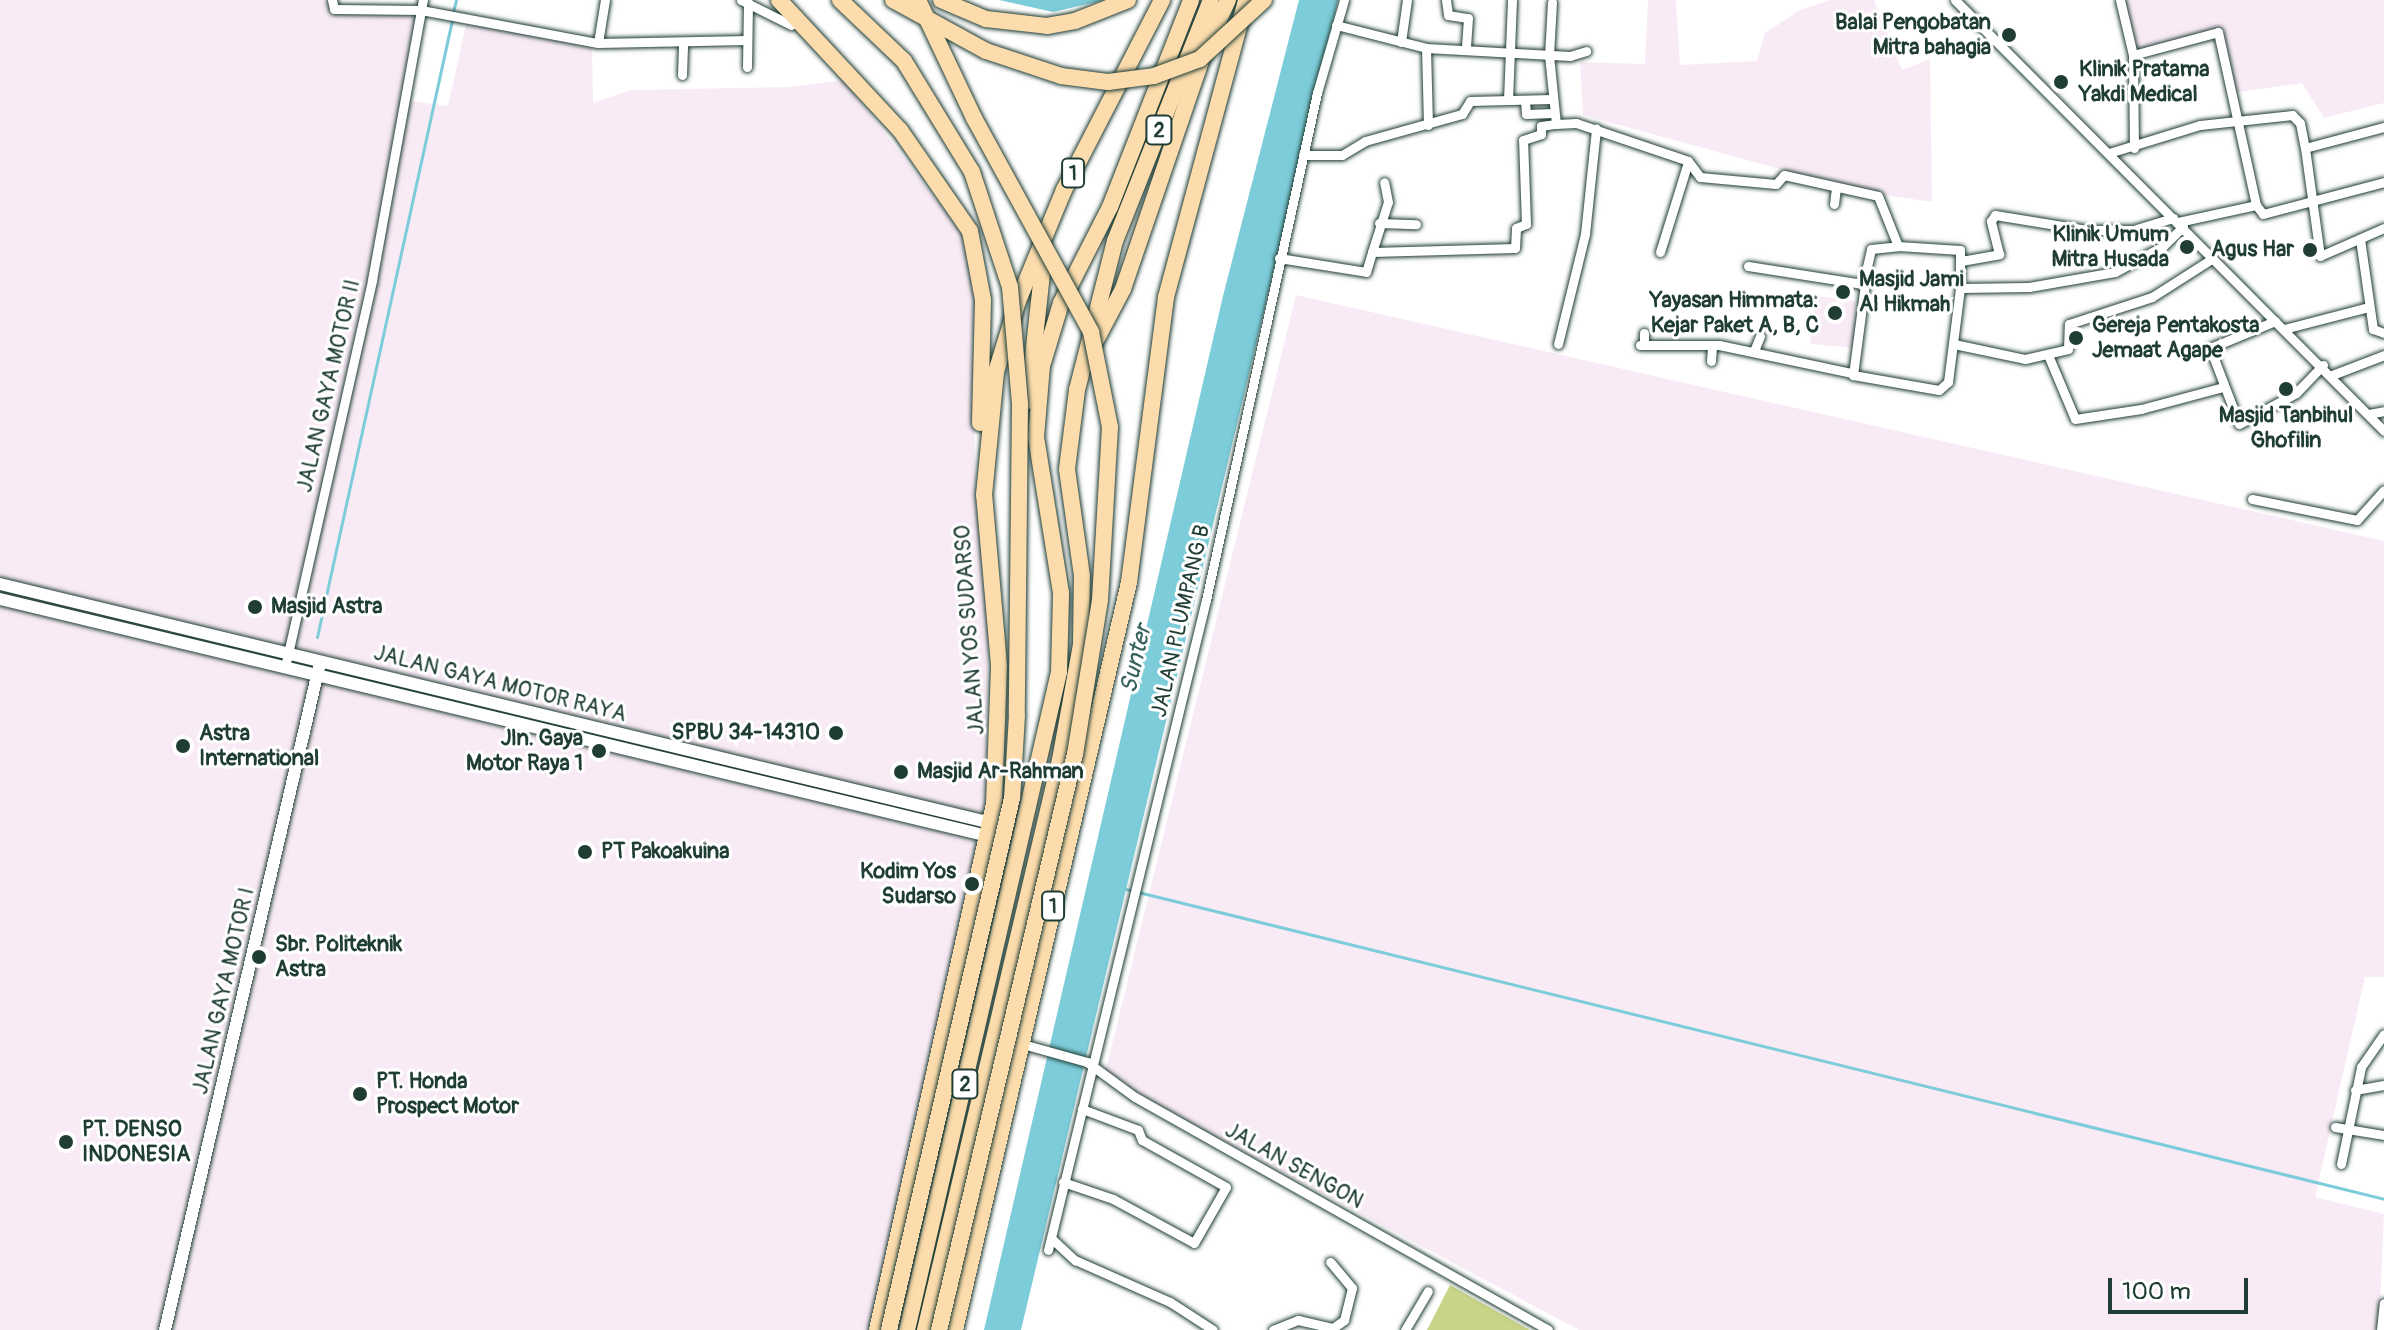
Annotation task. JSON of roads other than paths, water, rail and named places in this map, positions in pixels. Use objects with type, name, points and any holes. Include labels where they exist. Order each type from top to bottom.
[{"type":"highway","points":[[779,0],[878,105],[960,213],[977,252],[983,300],[984,495]]},
{"type":"highway","points":[[840,0],[904,61],[972,172],[1010,287],[1020,404],[1017,715],[1012,798],[889,1330]]},
{"type":"highway","points":[[893,0],[986,51],[1061,76],[1108,82],[1154,76],[1200,59],[1264,0]]},
{"type":"highway","points":[[918,0],[974,118],[1091,332],[1110,427],[1100,600],[1075,754],[939,1330]]},
{"type":"highway","points":[[941,0],[986,19],[1047,26],[1101,13],[1128,0]]},
{"type":"highway","name":"JALAN YOS SUDARSO","points":[[877,1330],[989,830],[999,750],[999,680],[984,495],[990,412],[1005,337],[1064,190],[1162,0]]},
{"type":"highway","name":"2","points":[[925,1330],[1032,840],[1061,637],[1061,593],[1036,437],[1038,388],[1061,303],[1110,207],[1191,0]]},
{"type":"highway","name":"2","points":[[907,1330],[1081,644],[1082,576],[1067,469],[1084,361],[1115,241],[1211,0]]},
{"type":"highway","points":[[1084,361],[1123,289],[1204,52],[1228,0]]},
{"type":"highway","name":"1","points":[[955,1330],[1019,1043],[1129,582],[1166,297],[1246,0]]},
{"type":"highway","points":[[1036,437],[1028,404],[1031,343],[1041,273],[1064,190]]},
{"type":"street","points":[[332,0],[334,9],[422,5],[447,14],[598,43],[747,40]]},
{"type":"street","points":[[598,43],[605,0]]},
{"type":"street","name":"JALAN PLUMPANG B","points":[[1048,1250],[1206,600],[1303,155],[1344,0]]},
{"type":"street","points":[[1401,42],[1407,0]]},
{"type":"street","points":[[1446,0],[1448,15],[1468,18],[1466,50]]},
{"type":"street","points":[[1508,100],[1507,53],[1512,0]]},
{"type":"street","points":[[1955,0],[2275,321],[2323,365],[2384,431]]},
{"type":"street","points":[[2120,0],[2133,55],[2134,148]]},
{"type":"street","points":[[744,1],[791,25]]},
{"type":"street","points":[[744,1],[747,67]]},
{"type":"street","points":[[1552,2],[1549,55],[1551,99],[1556,124]]},
{"type":"street","name":"JALAN GAYA MOTOR II","points":[[285,667],[372,280],[422,5]]},
{"type":"street","points":[[1336,25],[1426,48],[1549,55],[1586,51]]},
{"type":"street","points":[[2133,55],[2218,32],[2235,118],[2260,214],[2384,182]]},
{"type":"street","points":[[682,75],[683,43]]},
{"type":"street","points":[[1426,48],[1428,125]]},
{"type":"street","points":[[1303,155],[1342,155],[1365,141],[1462,114],[1470,101],[1551,99]]},
{"type":"street","points":[[1525,100],[1526,114],[1554,113]]},
{"type":"street","points":[[2109,153],[2134,148],[2200,125],[2235,118],[2297,117],[2315,201],[2320,256],[2384,228]]},
{"type":"street","points":[[1372,252],[1515,248],[1516,228],[1526,224],[1523,140],[1536,138],[1541,126],[1556,124],[1596,129],[1688,162],[1700,177],[1776,184],[1784,175],[1878,196],[1898,246]]},
{"type":"street","points":[[2305,148],[2384,127]]},
{"type":"street","points":[[1558,344],[1585,234],[1596,129]]},
{"type":"street","points":[[1660,252],[1688,162]]},
{"type":"street","points":[[1279,258],[1366,272],[1388,202],[1384,182]]},
{"type":"street","points":[[1834,204],[1836,188]]},
{"type":"street","points":[[1961,261],[1999,254],[1991,221],[1995,215],[2087,230],[2133,230],[2256,205]]},
{"type":"street","points":[[1379,223],[1416,224]]},
{"type":"street","points":[[1960,288],[2029,287],[2115,272],[2163,246],[2178,223]]},
{"type":"street","points":[[2360,239],[2373,329],[2384,333]]},
{"type":"street","points":[[1644,333],[1642,345],[1712,345],[1754,351],[1852,373],[1939,390],[1946,386],[1954,344],[1961,276],[1957,249],[1898,246],[1871,249],[1852,373]]},
{"type":"street","points":[[1954,344],[2025,359],[2048,355],[2070,347],[2069,324],[2152,297],[2213,258]]},
{"type":"street","points":[[1748,266],[1824,282],[1865,283]]},
{"type":"street","points":[[2284,329],[2369,307]]},
{"type":"street","points":[[2275,321],[2210,348],[2223,387],[2241,425],[2306,384],[2323,365]]},
{"type":"street","points":[[1754,351],[1760,336]]},
{"type":"street","points":[[1711,361],[1712,345]]},
{"type":"street","points":[[2048,355],[2075,419],[2141,409],[2223,387]]},
{"type":"street","points":[[2332,375],[2384,355]]},
{"type":"street","points":[[2369,414],[2384,411]]},
{"type":"street","points":[[2252,499],[2357,520],[2384,490]]},
{"type":"street","name":"JALAN GAYA MOTOR RAYA","points":[[0,584],[321,661],[607,738]]},
{"type":"street","name":"JALAN GAYA MOTOR RAYA","points":[[0,599],[317,675],[607,738],[989,830]]},
{"type":"street","points":[[174,640],[177,626]]},
{"type":"street","name":"JALAN GAYA MOTOR I","points":[[165,1330],[321,661]]},
{"type":"street","points":[[2341,1164],[2361,1067],[2384,1034]]},
{"type":"street","name":"JALAN SENGON","points":[[1019,1043],[1091,1065],[1135,1097],[1548,1330]]},
{"type":"street","points":[[2355,1090],[2384,1085]]},
{"type":"street","points":[[1063,1182],[1113,1199],[1194,1243],[1226,1187],[1142,1140],[1138,1130],[1082,1109]]},
{"type":"street","points":[[2335,1127],[2384,1135]]},
{"type":"street","points":[[1051,1238],[1075,1260],[1170,1302],[1213,1330]]},
{"type":"street","points":[[1273,1330],[1298,1320],[1333,1328],[1344,1320],[1352,1288],[1330,1262]]},
{"type":"street","points":[[1405,1330],[1428,1291]]},
{"type":"street","points":[[2381,1330],[2384,1303]]},
{"type":"water","points":[[999,0],[1105,0],[1053,12]]},
{"type":"water","points":[[1299,0],[1338,0],[1021,1330],[984,1330],[1223,296]]},
{"type":"waterway","points":[[453,12],[456,0]]},
{"type":"waterway","points":[[317,637],[452,20]]},
{"type":"waterway","points":[[1126,889],[2384,1199]]},
{"type":"place","name":"Balai Pengobatan Mitra bahagia","points":[[2009,35]]},
{"type":"place","name":"Klinik Pratama Yakdi Medical","points":[[2061,82]]},
{"type":"place","name":"Klinik Umum Mitra Husada","points":[[2187,247]]},
{"type":"place","name":"Agus Har","points":[[2310,250]]},
{"type":"place","name":"Masjid Jami Al Hikmah","points":[[1843,292]]},
{"type":"place","name":"Yayasan Himmata: Kejar Paket A, B, C","points":[[1835,313]]},
{"type":"place","name":"Gereja Pentakosta Jemaat Agape","points":[[2076,338]]},
{"type":"place","name":"Masjid Tanbihul Ghofilin","points":[[2286,389]]},
{"type":"place","name":"Masjid Astra","points":[[255,607]]},
{"type":"place","name":"SPBU 34-14310","points":[[836,733]]},
{"type":"place","name":"Astra International","points":[[183,746]]},
{"type":"place","name":"Jln. Gaya Motor Raya 1","points":[[599,751]]},
{"type":"place","name":"Masjid Ar-Rahman","points":[[901,772]]},
{"type":"place","name":"PT Pakoakuina","points":[[585,852]]},
{"type":"place","name":"Kodim Yos Sudarso","points":[[972,884]]},
{"type":"place","name":"Sbr. Politeknik Astra","points":[[259,957]]},
{"type":"place","name":"PT. Honda Prospect Motor","points":[[360,1094]]},
{"type":"place","name":"PT. DENSO INDONESIA","points":[[66,1142]]},
{"type":"water label","name":"Sunter","points":[[1136,659]]}]
